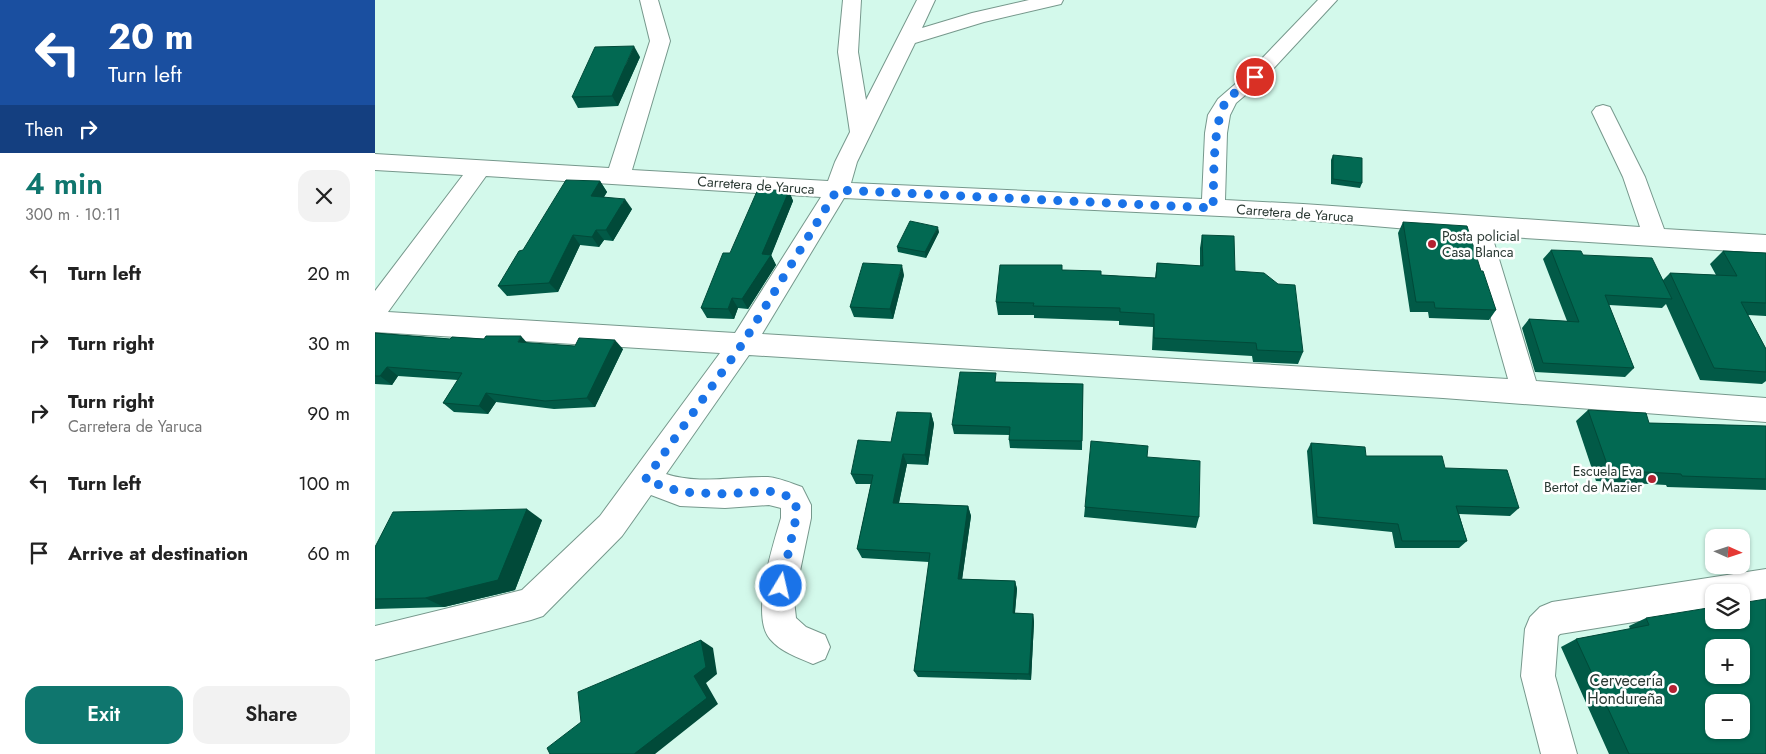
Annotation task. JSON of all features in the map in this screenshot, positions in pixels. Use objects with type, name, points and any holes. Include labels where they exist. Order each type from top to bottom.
[{"type":"street","points":[[617,177],[660,41],[649,0]]},
{"type":"street","points":[[852,0],[848,52],[861,133]]},
{"type":"street","points":[[375,643],[531,604],[611,526],[743,343],[837,190],[846,162],[926,0]]},
{"type":"street","points":[[907,39],[979,17],[1054,0]]},
{"type":"street","points":[[1213,208],[1216,133],[1219,115],[1228,99],[1255,77],[1328,0]]},
{"type":"street","points":[[1603,112],[1634,178],[1655,237]]},
{"type":"street","name":"Carretera de Yaruca","points":[[375,162],[837,190],[1303,212],[1477,226],[1766,244]]},
{"type":"street","points":[[375,310],[480,168]]},
{"type":"street","points":[[1477,226],[1525,392]]},
{"type":"street","points":[[375,322],[1525,392],[1766,410]]},
{"type":"street","points":[[645,480],[681,492],[725,494],[769,491],[791,497],[796,505],[796,518],[778,600],[780,626],[793,640],[813,647]]},
{"type":"street","points":[[1750,588],[1766,585]]},
{"type":"street","points":[[1559,754],[1538,676],[1542,629],[1553,619],[1705,595]]},
{"type":"building","points":[[634,46],[612,96],[572,97],[595,47]]},
{"type":"building","points":[[1333,155],[1362,158],[1362,183],[1333,179]]},
{"type":"building","points":[[566,180],[600,181],[591,196],[625,199],[606,230],[596,230],[592,237],[573,235],[549,283],[498,286],[519,251],[523,250]]},
{"type":"building","points":[[758,189],[789,191],[762,254],[771,255],[742,299],[732,298],[728,309],[701,308],[723,253],[730,253]]},
{"type":"building","points":[[910,221],[938,227],[925,252],[897,247]]},
{"type":"building","points":[[1403,222],[1467,226],[1496,310],[1435,308],[1434,302],[1416,302]]},
{"type":"building","points":[[1202,235],[1234,236],[1235,271],[1264,273],[1278,284],[1295,285],[1303,352],[1257,350],[1256,343],[1154,338],[1154,314],[1120,312],[1120,308],[1033,306],[1034,303],[996,302],[1000,265],[1062,265],[1062,270],[1101,271],[1101,275],[1156,278],[1157,263],[1203,266]]},
{"type":"building","points":[[1551,250],[1581,251],[1583,255],[1652,258],[1672,299],[1605,295],[1634,368],[1543,363],[1529,319],[1579,322]]},
{"type":"building","points":[[1723,251],[1766,253],[1766,303],[1741,302],[1766,349],[1766,372],[1714,368],[1670,273],[1737,276]]},
{"type":"building","points":[[863,263],[902,265],[890,309],[850,307]]},
{"type":"building","points":[[375,333],[450,339],[452,337],[484,339],[486,336],[521,336],[518,342],[575,346],[579,338],[615,340],[587,398],[545,401],[486,393],[479,406],[443,403],[462,373],[387,367],[380,376],[375,376]]},
{"type":"building","points":[[960,372],[996,373],[995,382],[1083,384],[1082,441],[1009,440],[1010,427],[952,425]]},
{"type":"building","points":[[1588,410],[1646,413],[1649,423],[1766,426],[1766,479],[1682,476],[1681,474],[1609,470]]},
{"type":"building","points":[[897,412],[931,413],[925,455],[903,454],[893,503],[968,506],[958,579],[1015,581],[1013,613],[1033,614],[1029,674],[914,671],[930,553],[857,549],[873,475],[851,474],[858,440],[891,442]]},
{"type":"building","points":[[1091,441],[1148,446],[1147,457],[1200,461],[1199,517],[1085,507]]},
{"type":"building","points":[[1311,443],[1365,447],[1366,456],[1442,456],[1445,468],[1507,470],[1519,508],[1456,506],[1467,541],[1402,541],[1398,524],[1317,517]]},
{"type":"building","points":[[527,509],[498,580],[425,598],[375,599],[375,547],[393,512]]},
{"type":"building","name":"Cervecería Hondureña","points":[[1766,599],[1766,754],[1629,754],[1576,639],[1649,625],[1646,618],[1705,608],[1705,629],[1750,629],[1750,602]]},
{"type":"building","points":[[701,640],[706,667],[694,676],[707,698],[634,754],[550,754],[547,748],[581,722],[578,692]]},
{"type":"place","name":"Posta policial Casa Blanca","points":[[1432,244]]},
{"type":"place","name":"Escuela Eva Bertot de Mazier","points":[[1652,479]]},
{"type":"place","name":"Cervecería Hondureña","points":[[1673,689]]},
{"type":"route","points":[[781,586],[796,518],[796,505],[791,497],[769,491],[725,494],[681,492],[645,480],[743,343],[837,190],[1213,208],[1216,133],[1219,115],[1228,99],[1255,77]]}]
